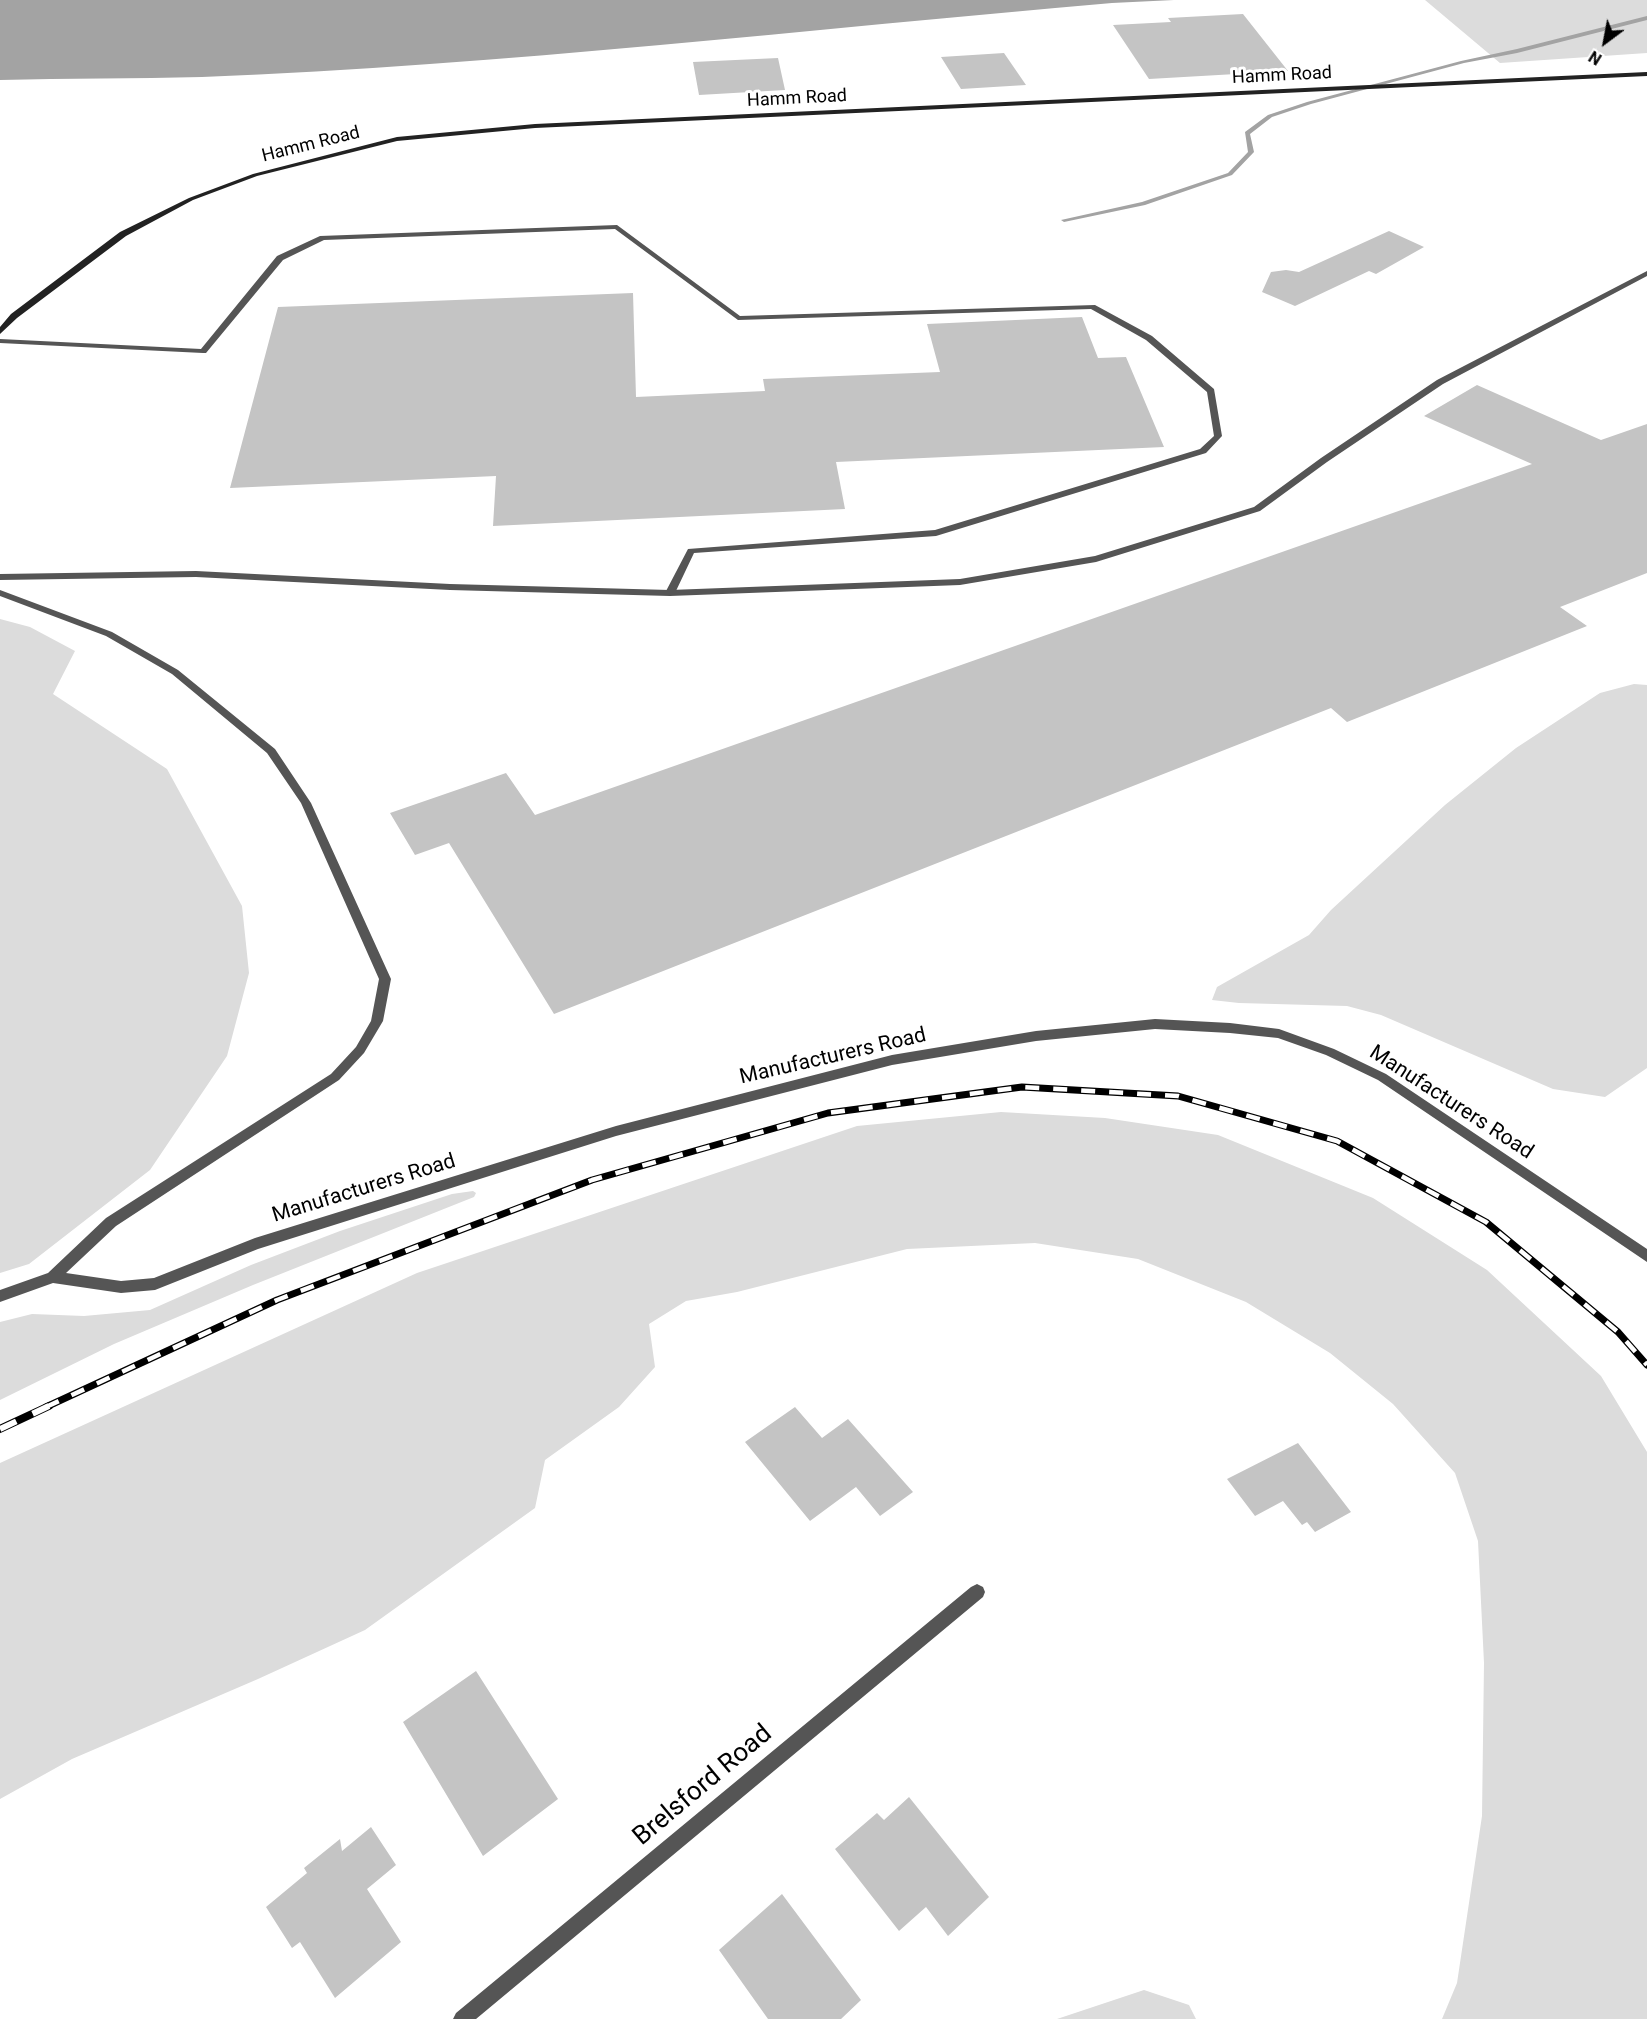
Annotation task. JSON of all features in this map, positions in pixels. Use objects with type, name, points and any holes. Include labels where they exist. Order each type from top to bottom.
[{"type":"main road","name":"Hamm Road","points":[[0,332],[14,316],[123,234],[191,199],[255,175],[397,139],[560,125],[1647,74]]},
{"type":"street","points":[[0,341],[203,351],[280,258],[323,238],[617,227],[738,318],[1092,307],[1149,338],[1211,391],[1218,436],[1203,452],[936,533],[691,551],[670,593]]},
{"type":"street","points":[[0,577],[196,574],[450,587],[670,593],[960,582],[1096,559],[1257,509],[1324,460],[1440,382],[1647,273]]},
{"type":"street","points":[[0,593],[109,634],[175,672],[271,751],[306,803],[385,979],[377,1021],[360,1050],[335,1077],[111,1222],[53,1277],[0,1296]]},
{"type":"street","name":"Manufacturers Road","points":[[53,1277],[121,1287],[155,1284],[255,1244],[616,1131],[892,1060],[1036,1036],[1155,1024],[1230,1028],[1279,1034],[1330,1052],[1382,1077],[1647,1256]]},
{"type":"street","name":"Brelsford Road","points":[[462,2019],[977,1592]]},
{"type":"shaded area","points":[[0,0],[1174,0],[1112,3],[430,64],[202,77],[0,80]]},
{"type":"shaded area","points":[[1425,0],[1647,0],[1647,53],[1500,63]]},
{"type":"shaded area","points":[[0,619],[30,627],[75,651],[53,694],[167,769],[242,906],[249,973],[227,1056],[150,1170],[29,1264],[0,1273]]},
{"type":"shaded area","points":[[1634,684],[1647,685],[1647,1068],[1605,1097],[1553,1089],[1381,1015],[1347,1006],[1212,1000],[1217,987],[1309,935],[1331,910],[1445,805],[1516,748],[1600,693]]},
{"type":"shaded area","points":[[1001,1112],[1105,1118],[1218,1135],[1373,1198],[1487,1270],[1601,1376],[1647,1452],[1647,2019],[1442,2019],[1457,1983],[1482,1816],[1484,1663],[1478,1541],[1455,1473],[1393,1404],[1330,1353],[1246,1302],[1138,1259],[1035,1243],[907,1249],[737,1292],[686,1301],[649,1324],[655,1367],[619,1407],[545,1460],[535,1508],[365,1630],[72,1759],[0,1799],[0,1463],[417,1273],[857,1126]]},
{"type":"shaded area","points":[[473,1191],[476,1193],[474,1197],[253,1285],[114,1344],[0,1400],[0,1322],[32,1314],[84,1316],[150,1310],[251,1265],[340,1231],[452,1194]]},
{"type":"shaded area","points":[[1144,1990],[1189,2005],[1196,2019],[1057,2019]]},
{"type":"building","points":[[1243,14],[1288,71],[1149,79],[1113,25],[1171,22],[1168,18]]},
{"type":"building","points":[[1004,53],[1026,85],[961,89],[941,57]]},
{"type":"building","points":[[778,58],[785,90],[699,95],[693,62]]},
{"type":"building","points":[[1389,231],[1424,247],[1376,274],[1369,271],[1295,306],[1262,292],[1271,272],[1286,270],[1299,272]]},
{"type":"building","points":[[633,293],[636,397],[765,391],[763,379],[940,372],[927,324],[1082,317],[1098,358],[1126,357],[1164,447],[836,462],[845,509],[493,526],[496,476],[230,488],[278,307]]},
{"type":"building","points":[[1477,385],[1601,440],[1647,424],[1647,573],[1560,607],[1587,626],[1347,722],[1331,708],[554,1014],[449,843],[415,855],[390,813],[506,773],[535,815],[1532,464],[1424,416]]},
{"type":"building","points":[[795,1407],[822,1438],[848,1419],[913,1492],[880,1516],[856,1487],[810,1521],[745,1442]]},
{"type":"building","points":[[1298,1443],[1351,1512],[1315,1532],[1307,1522],[1302,1525],[1283,1501],[1255,1516],[1227,1479]]},
{"type":"building","points":[[476,1671],[558,1799],[483,1856],[403,1722]]},
{"type":"building","points":[[909,1797],[989,1897],[948,1936],[926,1907],[899,1931],[835,1849],[877,1813],[884,1820]]},
{"type":"building","points":[[371,1827],[396,1865],[367,1889],[401,1942],[335,1998],[300,1942],[292,1948],[266,1907],[307,1873],[304,1868],[340,1839],[342,1851]]},
{"type":"building","points":[[782,1894],[861,2000],[841,2019],[768,2019],[719,1950]]},
{"type":"waterway","points":[[1064,220],[1143,204],[1230,174],[1251,152],[1247,133],[1270,116],[1309,103],[1463,62],[1517,51],[1647,18]]},
{"type":"railway","points":[[46,1407],[277,1300],[592,1180],[828,1113],[1022,1087],[1178,1096],[1337,1141],[1486,1222],[1618,1332],[1647,1365]]},
{"type":"railway","points":[[0,1429],[49,1406]]}]
